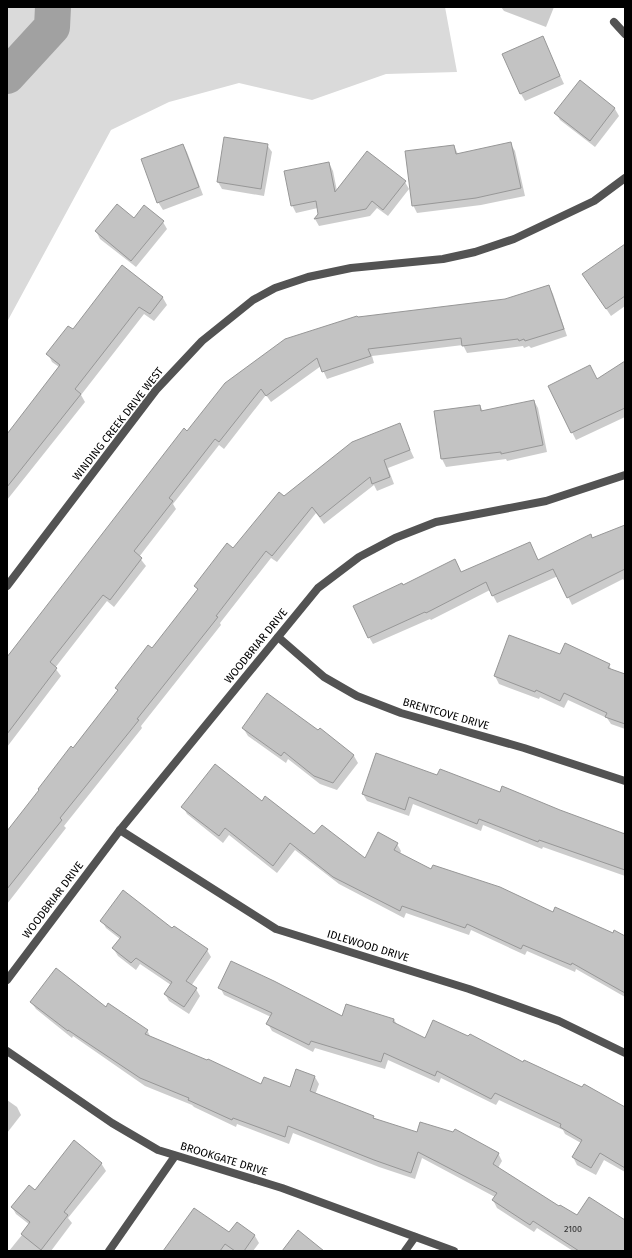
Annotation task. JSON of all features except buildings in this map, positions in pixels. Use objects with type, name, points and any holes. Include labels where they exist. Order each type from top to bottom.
[{"type":"street","points":[[614,22],[625,34]]},
{"type":"street","name":"WINDING CREEK DRIVE WEST","points":[[7,586],[156,390],[202,341],[253,300],[275,288],[308,277],[351,268],[443,259],[475,252],[514,239],[594,201],[625,178]]},
{"type":"street","name":"WOODBRIAR DRIVE","points":[[7,980],[120,830],[318,588],[359,557],[395,538],[436,522],[546,501],[625,475]]},
{"type":"street","name":"BRENTCOVE DRIVE","points":[[278,637],[324,677],[357,696],[401,713],[524,748],[625,781]]},
{"type":"street","name":"IDLEWOOD DRIVE","points":[[120,830],[276,929],[469,989],[559,1021],[625,1053]]},
{"type":"street","name":"BROOKGATE DRIVE","points":[[7,1051],[112,1122],[158,1150],[282,1188],[454,1251]]},
{"type":"street","points":[[109,1251],[175,1156]]},
{"type":"street","points":[[405,1251],[415,1237]]},
{"type":"shaded area","points":[[7,7],[445,7],[457,72],[386,74],[312,100],[239,83],[169,102],[111,130],[7,322]]},
{"type":"waterway","points":[[7,76],[52,27],[53,7]]}]
